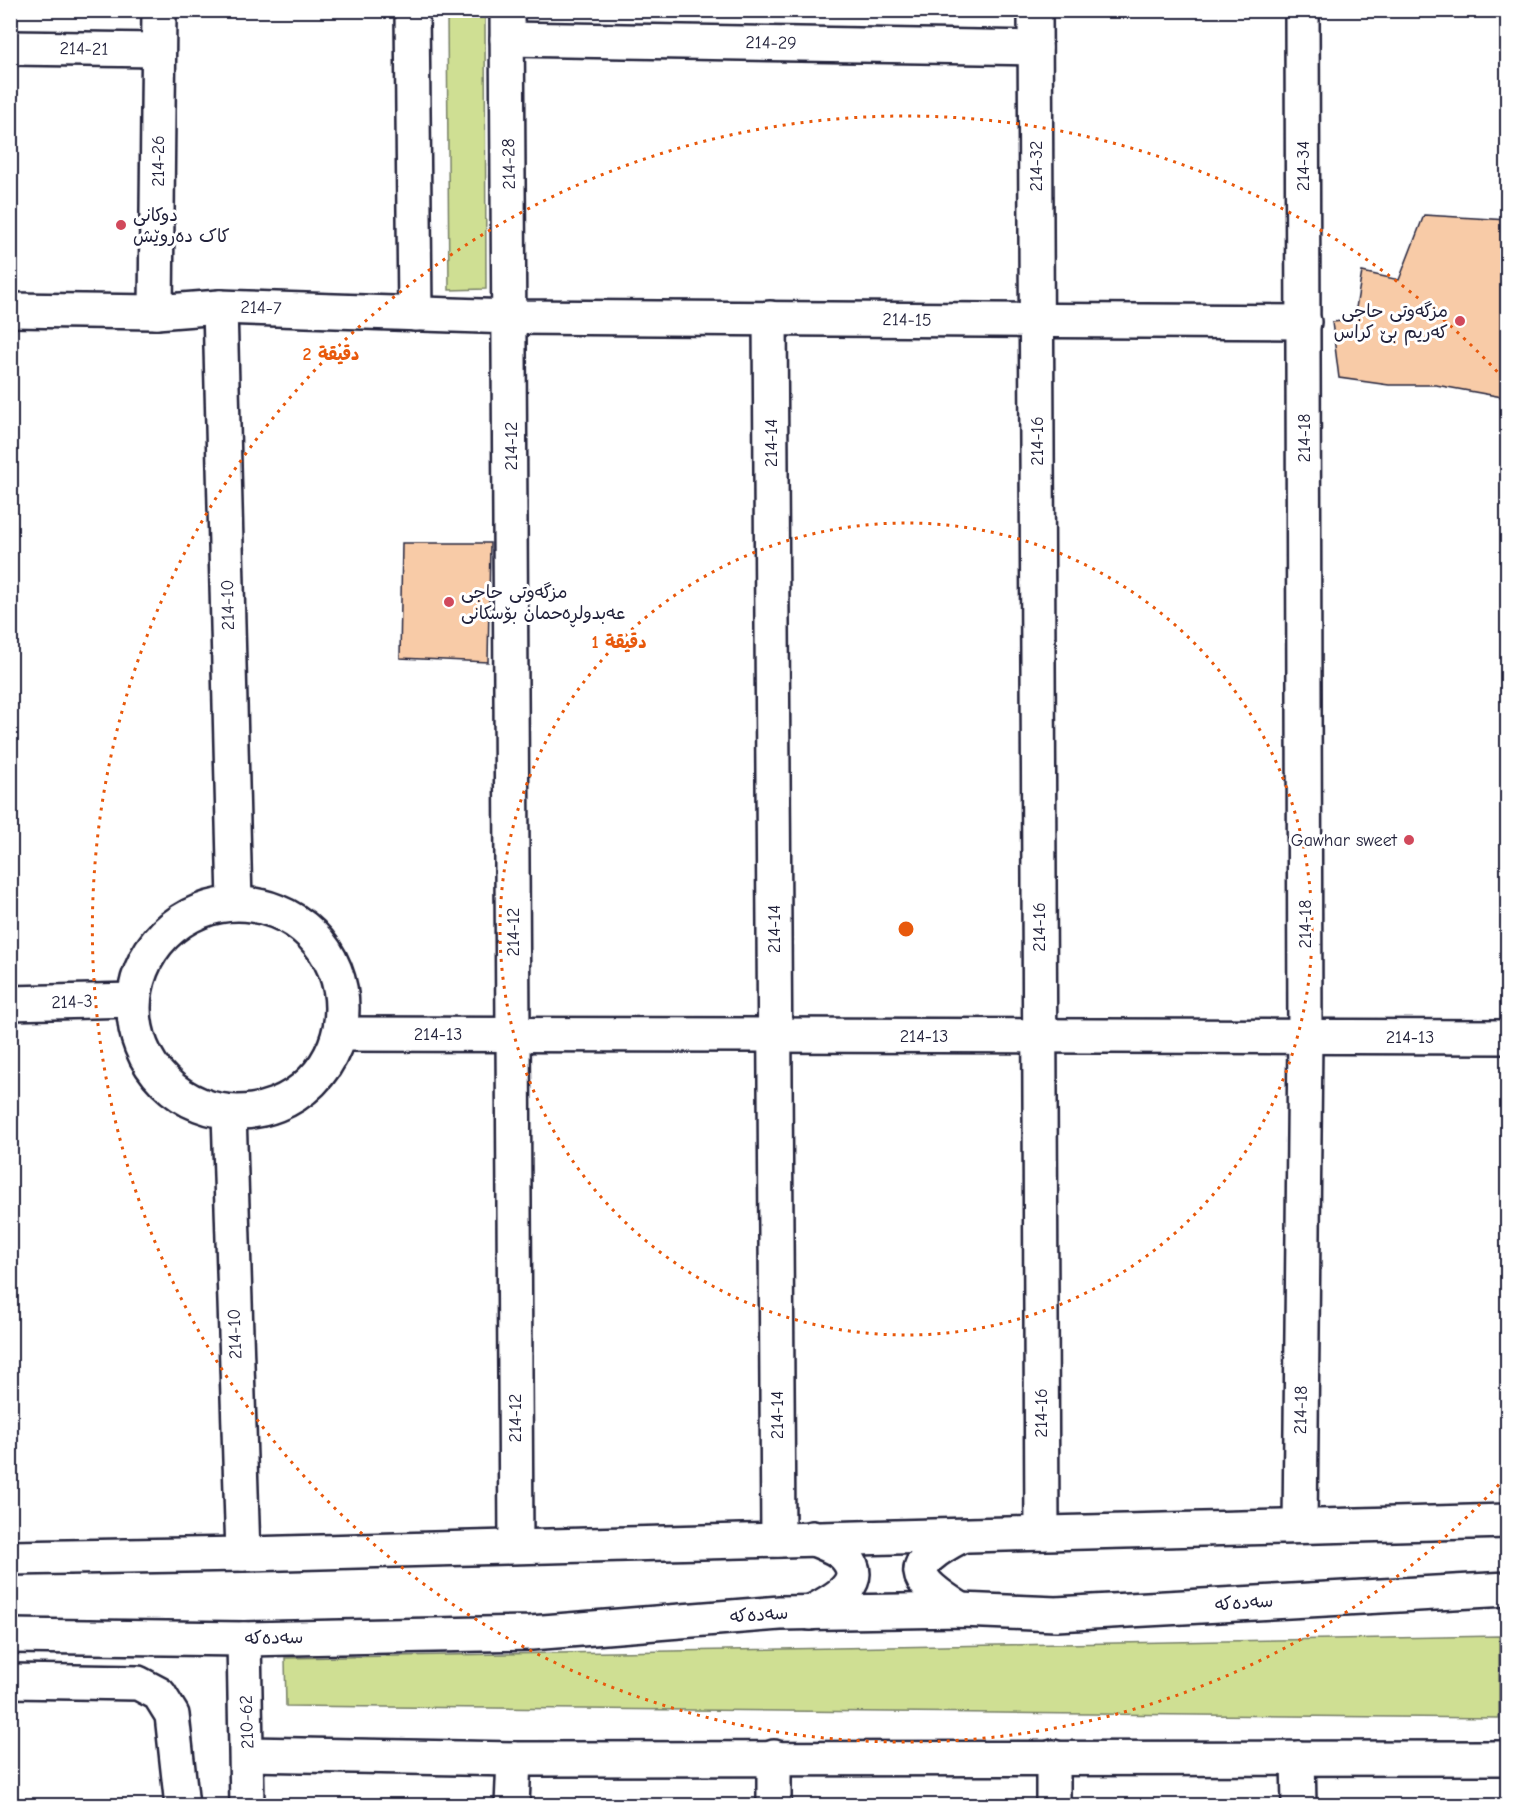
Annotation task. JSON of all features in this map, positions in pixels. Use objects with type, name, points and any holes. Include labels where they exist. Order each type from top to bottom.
[{"type":"street","name":"214-26","points":[[156,312],[159,10]]},
{"type":"street","points":[[412,10],[415,314]]},
{"type":"street","name":"214-32","points":[[1035,10],[1036,321]]},
{"type":"street","name":"214-34","points":[[1302,10],[1304,322]]},
{"type":"street","name":"214-29","points":[[507,25],[1035,48]]},
{"type":"street","name":"214-28","points":[[507,25],[511,317]]},
{"type":"street","name":"214-21","points":[[10,48],[158,50]]},
{"type":"street","name":"214-7","points":[[10,310],[156,312],[220,307],[511,317]]},
{"type":"street","name":"214-10","points":[[220,307],[235,903]]},
{"type":"street","name":"214-15","points":[[511,317],[1304,322]]},
{"type":"street","name":"214-12","points":[[511,317],[516,1546]]},
{"type":"street","name":"214-14","points":[[770,318],[778,1540]]},
{"type":"street","name":"214-16","points":[[1036,321],[1042,1533]]},
{"type":"street","name":"214-18","points":[[1300,1526],[1305,1036],[1304,322]]},
{"type":"street","points":[[235,903],[267,907],[296,921],[320,942],[336,970],[343,1002],[340,1034],[328,1062],[311,1084],[286,1102],[258,1111],[229,1113],[197,1105],[170,1088],[148,1063],[136,1032],[134,1000],[141,970],[156,943],[178,922],[205,908],[235,903]]},
{"type":"street","name":"214-3","points":[[10,1003],[134,1000]]},
{"type":"street","name":"214-13","points":[[340,1034],[1508,1037]]},
{"type":"street","name":"214-10","points":[[229,1113],[243,1554]]},
{"type":"street","points":[[10,1558],[1508,1521]]},
{"type":"street","points":[[961,1536],[929,1553],[921,1572],[923,1582],[930,1590],[961,1610]]},
{"type":"street","points":[[810,1613],[844,1593],[851,1582],[851,1568],[845,1556],[812,1538]]},
{"type":"street","name":"سەدەکە","points":[[10,1636],[244,1639],[531,1633],[810,1613],[961,1610],[1056,1614],[1508,1589]]},
{"type":"street","name":"210-62","points":[[244,1639],[248,1754],[247,1806]]},
{"type":"street","points":[[10,1681],[138,1683],[159,1694],[172,1714],[182,1806]]},
{"type":"street","points":[[248,1754],[514,1759],[1508,1758]]},
{"type":"street","points":[[774,1757],[774,1806]]},
{"type":"street","points":[[1053,1757],[1053,1806]]},
{"type":"street","points":[[1298,1758],[1299,1806]]},
{"type":"street","points":[[512,1806],[514,1759]]},
{"type":"green space","points":[[447,11],[485,11],[486,289],[449,290]]},
{"type":"green space","points":[[1499,1636],[1499,1718],[286,1706],[285,1658]]},
{"type":"building","points":[[1424,215],[1508,220],[1508,398],[1436,385],[1389,385],[1339,378],[1332,322],[1354,320],[1362,272],[1399,280]]},
{"type":"building","points":[[402,543],[490,543],[488,662],[400,658]]},
{"type":"place","name":"دوکانی کاک دەروێش","points":[[121,225]]},
{"type":"place","name":"مزگەوتی حاجی کەریم بێ کراس","points":[[1460,321]]},
{"type":"place","name":"مزگەوتی حاجی عەبدولڕەحمان بۆسکانی","points":[[449,602]]},
{"type":"place","name":"Gawhar sweet","points":[[1409,840]]}]
